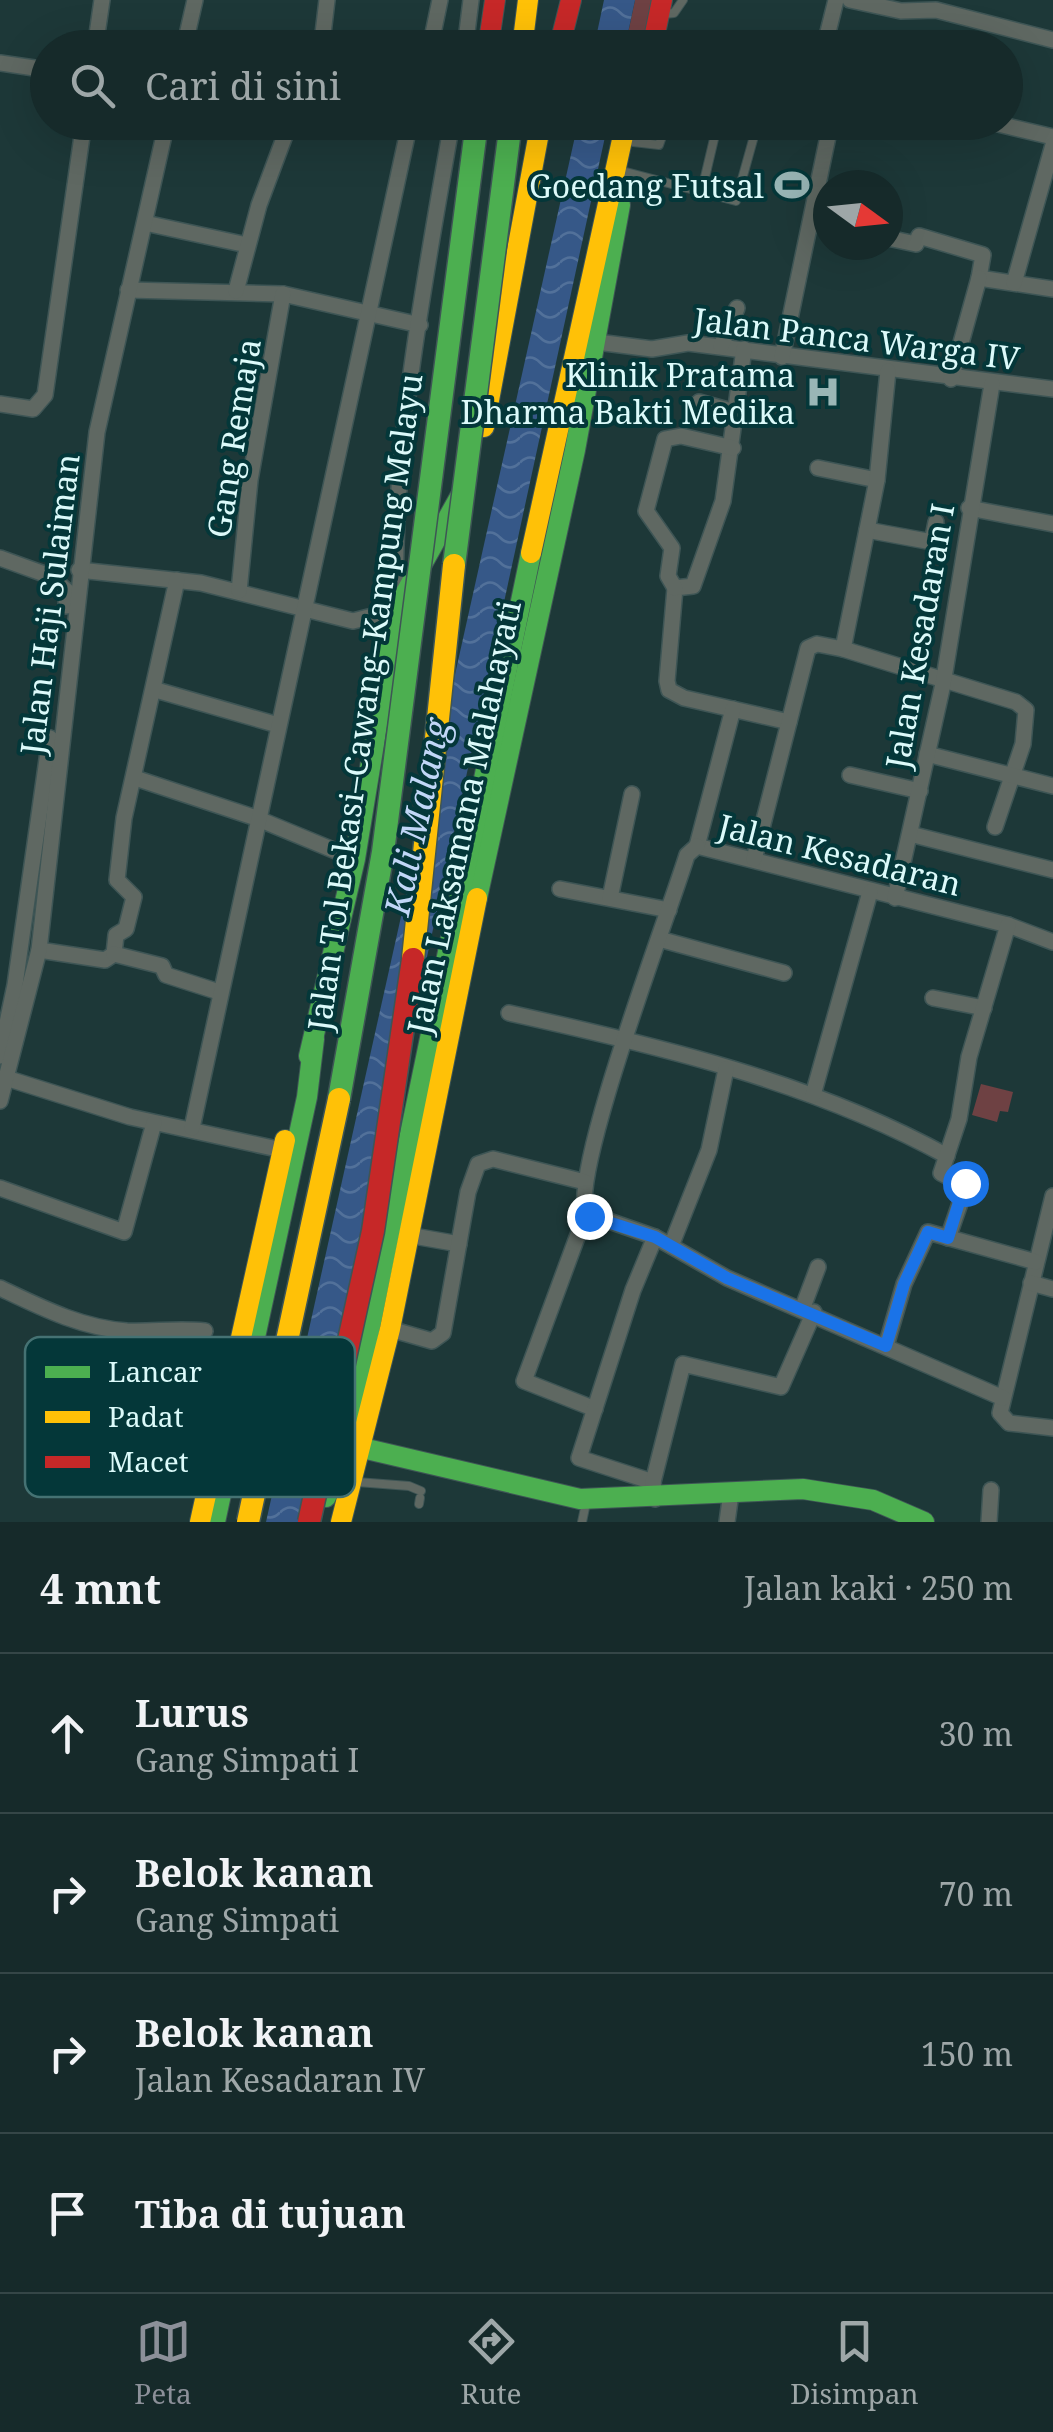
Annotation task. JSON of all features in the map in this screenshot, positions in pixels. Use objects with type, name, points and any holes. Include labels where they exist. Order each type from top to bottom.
[{"type":"main road","points":[[491,30],[496,0]]},
{"type":"main road","points":[[524,30],[528,0]]},
{"type":"main road","points":[[564,30],[572,0]]},
{"type":"main road","name":"Jalan Tol Bekasi–Cawang–Kampung Melayu","points":[[288,1337],[346,1066],[383,852],[475,140]]},
{"type":"main road","name":"Jalan Tol Bekasi–Cawang–Kampung Melayu","points":[[350,1337],[373,1231],[408,1004],[454,563],[509,140]]},
{"type":"main road","points":[[241,1337],[282,1150],[314,1039],[355,859],[368,728],[396,610],[404,588],[462,494],[482,439],[538,140]]},
{"type":"main road","points":[[355,1397],[475,806],[629,140]]},
{"type":"main road","name":"Jalan Laksamana Malahayati","points":[[355,1462],[390,1329],[596,342],[630,140]]},
{"type":"main road","points":[[255,1337],[307,1097],[314,1039]]},
{"type":"main road","points":[[358,1447],[584,1510],[654,1491],[840,1492],[916,1520]]},
{"type":"main road","points":[[200,1522],[206,1497]]},
{"type":"main road","points":[[215,1522],[220,1497]]},
{"type":"main road","name":"Jalan Tol Bekasi–Cawang–Kampung Melayu","points":[[248,1522],[253,1497]]},
{"type":"main road","name":"Jalan Tol Bekasi–Cawang–Kampung Melayu","points":[[309,1522],[314,1497]]},
{"type":"main road","points":[[318,1522],[325,1497]]},
{"type":"main road","name":"Jalan Laksamana Malahayati","points":[[341,1522],[347,1497]]},
{"type":"street","points":[[98,30],[102,0]]},
{"type":"street","points":[[188,30],[195,0]]},
{"type":"street","points":[[323,30],[327,0]]},
{"type":"street","points":[[434,30],[440,0]]},
{"type":"street","points":[[467,30],[471,0]]},
{"type":"street","points":[[828,30],[836,0]]},
{"type":"street","points":[[850,0],[901,11],[936,10],[1014,30]]},
{"type":"street","points":[[1023,32],[1053,40]]},
{"type":"street","points":[[0,63],[30,67]]},
{"type":"street","points":[[1014,283],[1053,141],[1023,132]]},
{"type":"street","points":[[0,404],[38,406],[48,378],[81,140]]},
{"type":"street","name":"Jalan Haji Sulaiman","points":[[0,1101],[39,950],[97,432],[164,140]]},
{"type":"street","points":[[236,291],[247,244],[284,140]]},
{"type":"street","points":[[192,1128],[256,818],[406,140]]},
{"type":"street","points":[[79,570],[239,590],[361,621],[396,610],[394,546],[420,325],[449,140]]},
{"type":"street","points":[[782,357],[827,140]]},
{"type":"street","points":[[145,224],[247,244]]},
{"type":"street","points":[[903,241],[914,244],[920,236],[983,255],[952,379]]},
{"type":"street","points":[[979,278],[1053,289]]},
{"type":"street","points":[[128,290],[283,294],[420,325]]},
{"type":"street","name":"Gang Remaja","points":[[239,590],[250,480],[283,294]]},
{"type":"street","points":[[721,346],[737,308]]},
{"type":"street","name":"Jalan Panca Warga IV","points":[[596,342],[652,349],[680,343],[721,346],[888,371],[1053,388]]},
{"type":"street","points":[[676,588],[692,586],[723,500],[744,349]]},
{"type":"street","points":[[842,649],[876,480],[888,371]]},
{"type":"street","name":"Jalan Kesadaran I","points":[[896,898],[944,684],[969,508],[992,384]]},
{"type":"street","points":[[699,402],[735,412]]},
{"type":"street","points":[[733,448],[680,436],[665,439],[646,511],[672,548],[668,576],[676,588],[666,656],[669,690],[789,722]]},
{"type":"street","points":[[818,468],[876,480]]},
{"type":"street","points":[[969,508],[1053,524]]},
{"type":"street","points":[[867,530],[930,542],[936,522]]},
{"type":"street","points":[[0,579],[3,559],[58,582],[68,591],[0,1056]]},
{"type":"street","points":[[114,954],[116,935],[126,930],[134,897],[117,880],[124,818],[156,690],[177,580]]},
{"type":"street","points":[[754,859],[808,648],[817,644],[1016,702],[1026,710],[1028,718],[995,827]]},
{"type":"street","points":[[156,690],[278,724]]},
{"type":"street","points":[[697,846],[732,709]]},
{"type":"street","points":[[927,754],[1053,786]]},
{"type":"street","points":[[850,775],[920,791]]},
{"type":"street","points":[[135,778],[256,818],[355,859]]},
{"type":"street","points":[[610,898],[632,794]]},
{"type":"street","points":[[910,834],[1053,870]]},
{"type":"street","name":"Jalan Kesadaran","points":[[586,1212],[585,1182],[624,1039],[687,855],[697,846],[1008,925],[1053,942]]},
{"type":"street","points":[[560,889],[669,910]]},
{"type":"street","points":[[812,1095],[870,892]]},
{"type":"street","points":[[948,1238],[966,1186],[941,1174],[1008,925]]},
{"type":"street","points":[[659,938],[784,973]]},
{"type":"street","points":[[39,950],[105,960],[114,954],[162,966],[166,975],[220,992]]},
{"type":"street","points":[[933,998],[984,1008]]},
{"type":"street","points":[[509,1013],[624,1039],[812,1095],[884,1121],[947,1156]]},
{"type":"street","points":[[671,1246],[709,1150],[726,1069]]},
{"type":"street","points":[[6,1078],[154,1122],[282,1150]]},
{"type":"street","points":[[0,1188],[124,1232],[154,1122]]},
{"type":"street","points":[[390,1329],[438,1339],[452,1300],[468,1192],[478,1164],[493,1159],[585,1182]]},
{"type":"street","points":[[1053,1196],[1003,1398],[1000,1427],[1053,1428]]},
{"type":"street","points":[[596,1409],[524,1381],[586,1212],[655,1237],[727,1278],[1003,1398]]},
{"type":"street","points":[[886,1346],[904,1284],[928,1232],[1036,1262]]},
{"type":"street","points":[[408,1235],[459,1244]]},
{"type":"street","points":[[655,1237],[632,1290],[579,1458],[654,1491],[683,1364],[781,1387],[808,1310],[818,1267]]},
{"type":"street","points":[[1030,1284],[1053,1289]]},
{"type":"street","points":[[0,1288],[92,1324],[125,1331],[161,1327],[205,1331]]},
{"type":"street","points":[[989,1522],[990,1490]]},
{"type":"street","points":[[727,1522],[731,1494]]},
{"type":"lane","points":[[656,29],[683,0]]},
{"type":"lane","points":[[701,194],[714,140]]},
{"type":"lane","points":[[626,172],[734,202],[741,194],[753,140]]},
{"type":"lane","points":[[355,1481],[409,1486],[420,1498]]},
{"type":"shaded area","points":[[635,0],[662,0],[654,30],[629,30]]},
{"type":"shaded area","points":[[981,1084],[1013,1092],[1008,1112],[1000,1111],[997,1122],[972,1115]]},
{"type":"water","points":[[604,0],[635,0],[629,30],[598,30]]},
{"type":"water","points":[[574,140],[604,140],[342,1337],[307,1337]]},
{"type":"water","points":[[272,1497],[304,1497],[298,1522],[266,1522]]},
{"type":"traffic: fast","points":[[339,1099],[383,852],[475,140]]},
{"type":"traffic: fast","points":[[454,565],[509,140]]},
{"type":"traffic: fast","points":[[477,898],[575,450],[620,205]]},
{"type":"traffic: fast","points":[[309,1056],[355,859],[396,610],[461,495]]},
{"type":"traffic: fast","points":[[355,1397],[531,553]]},
{"type":"traffic: fast","points":[[255,1337],[307,1097],[314,1039]]},
{"type":"traffic: fast","points":[[358,1447],[580,1499],[803,1489],[873,1500],[924,1522]]},
{"type":"traffic: fast","points":[[215,1522],[220,1497]]},
{"type":"traffic: slow","points":[[524,30],[528,0]]},
{"type":"traffic: slow","points":[[484,427],[538,140]]},
{"type":"traffic: slow","points":[[531,553],[622,140]]},
{"type":"traffic: slow","points":[[413,959],[454,565]]},
{"type":"traffic: slow","points":[[355,1467],[390,1329],[477,898]]},
{"type":"traffic: slow","points":[[288,1337],[339,1099]]},
{"type":"traffic: slow","points":[[241,1337],[285,1140]]},
{"type":"traffic: slow","points":[[200,1522],[206,1497]]},
{"type":"traffic: slow","points":[[248,1522],[253,1497]]},
{"type":"traffic: slow","points":[[341,1522],[347,1497]]},
{"type":"traffic: jam","points":[[491,30],[495,0]]},
{"type":"traffic: jam","points":[[564,30],[571,0]]},
{"type":"traffic: jam","points":[[656,30],[662,0]]},
{"type":"traffic: jam","points":[[350,1337],[373,1231],[413,959]]},
{"type":"traffic: jam","points":[[309,1522],[314,1497]]},
{"type":"place","name":"Goedang Futsal","points":[[792,185]]},
{"type":"place","name":"Klinik Pratama Dharma Bakti Medika","points":[[823,392]]},
{"type":"route","points":[[589,1216],[655,1237],[727,1278],[886,1346],[904,1284],[916,1266],[928,1232],[948,1238],[965,1183]]},
{"type":"water label","name":"Kali Malang","points":[[416,817]]}]
